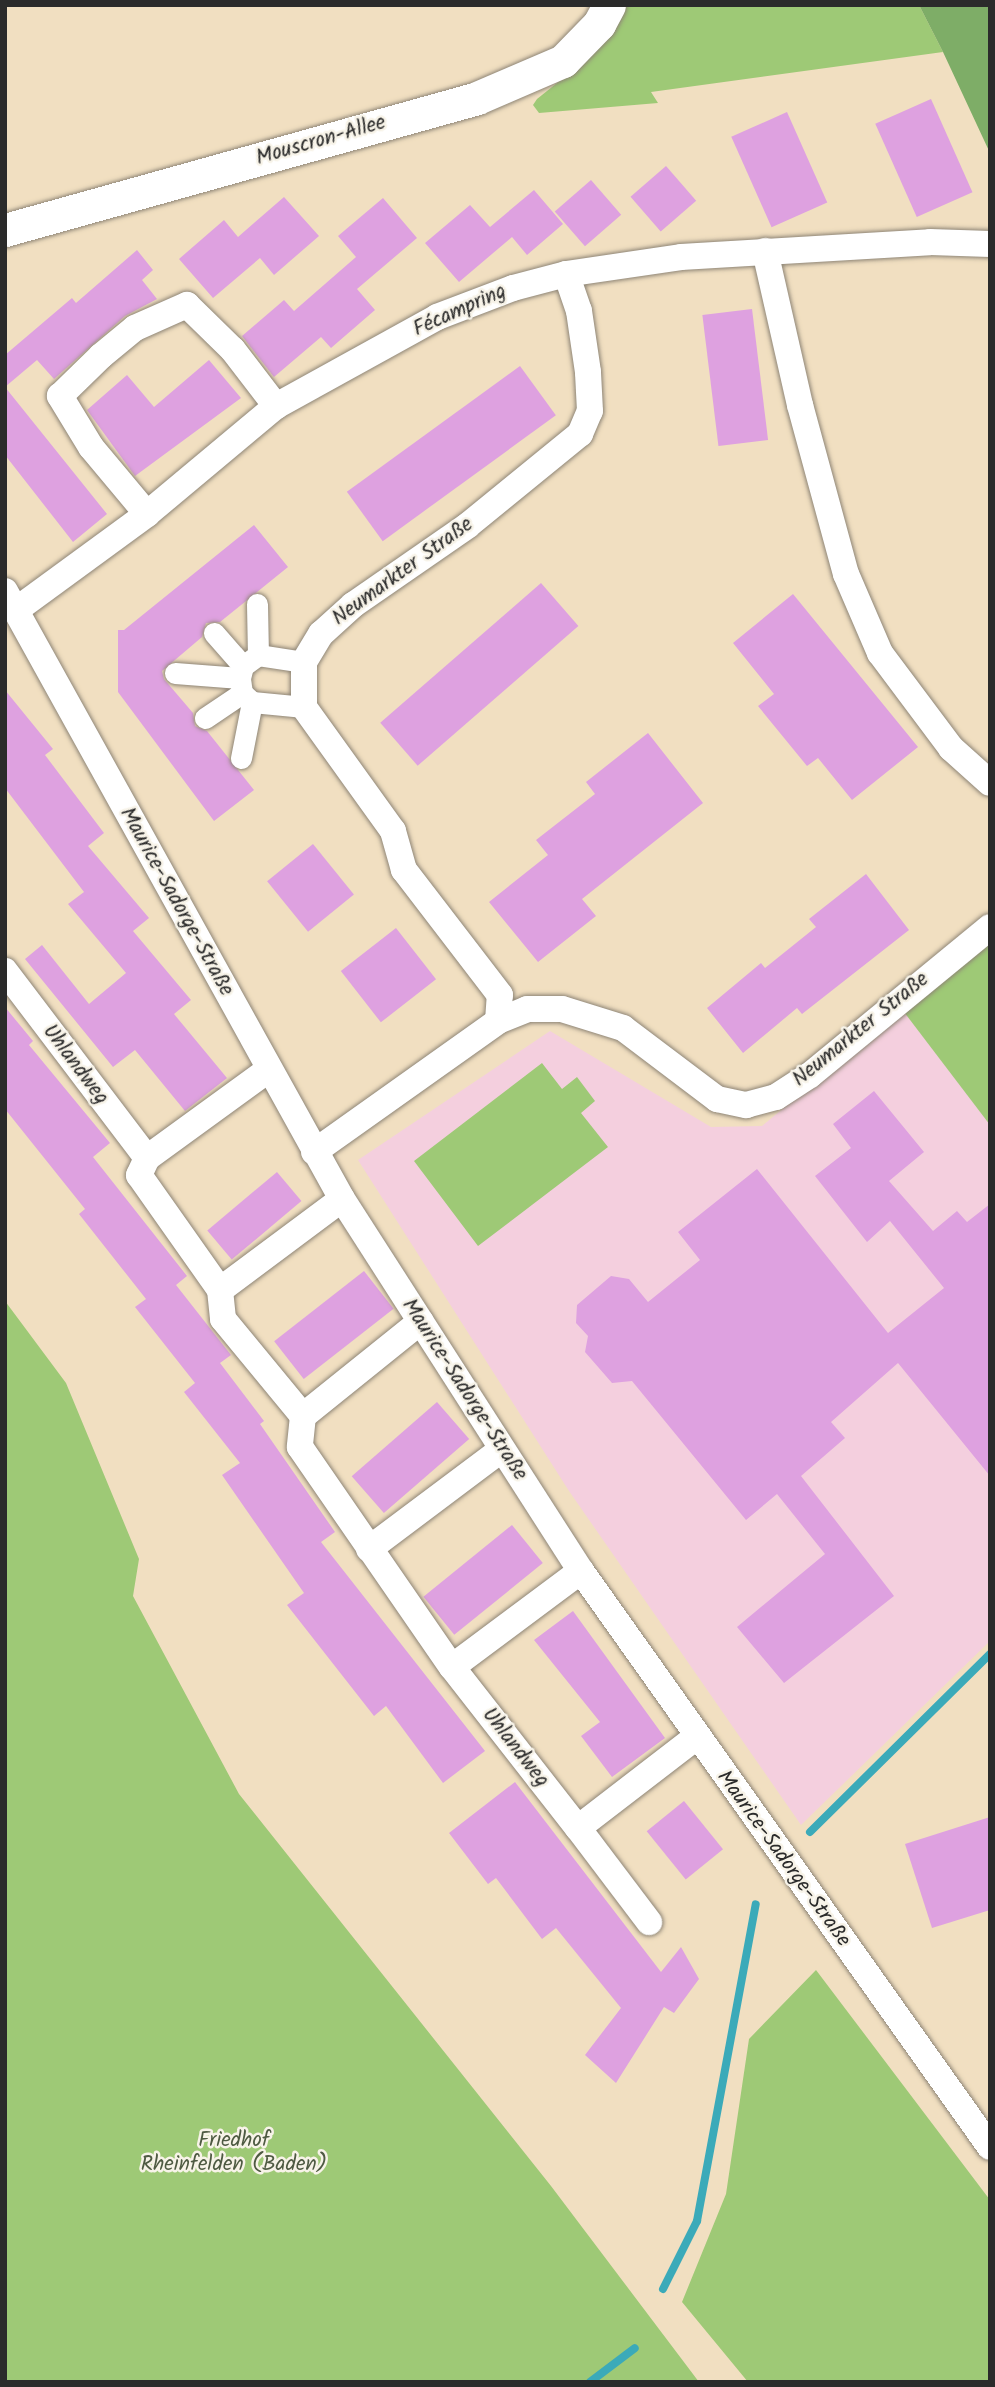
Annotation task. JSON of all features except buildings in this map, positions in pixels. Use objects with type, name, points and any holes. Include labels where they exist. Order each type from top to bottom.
[{"type":"street","name":"Mouscron-Allee","points":[[5,230],[477,98],[563,61],[599,24],[609,5]]},
{"type":"street","name":"Fécampring","points":[[11,601],[147,514],[276,406],[437,317],[513,288],[566,274],[681,257],[930,242],[990,244]]},
{"type":"street","points":[[765,251],[800,405],[851,585],[880,653],[951,748],[990,783]]},
{"type":"street","name":"Neumarkter Straße","points":[[304,662],[321,634],[353,605],[467,526],[580,434],[590,411],[588,372],[579,311],[566,274]]},
{"type":"street","points":[[147,514],[91,447],[60,396],[101,356],[135,328],[187,305],[233,350],[276,406]]},
{"type":"street","name":"Maurice-Sadorge-Straße","points":[[11,601],[268,1070],[342,1199],[581,1571],[696,1737],[990,2147]]},
{"type":"street","points":[[242,758],[247,679],[257,604]]},
{"type":"street","points":[[214,634],[247,679],[304,707],[393,831],[404,870],[500,995],[498,1021]]},
{"type":"street","points":[[175,673],[247,679],[304,662],[304,707]]},
{"type":"street","points":[[205,718],[247,679]]},
{"type":"street","name":"Neumarkter Straße","points":[[314,1152],[498,1021],[527,1009],[562,1009],[623,1028],[717,1099],[746,1105],[776,1097],[810,1075],[990,927]]},
{"type":"street","name":"Uhlandweg","points":[[5,971],[147,1158]]},
{"type":"street","points":[[268,1070],[147,1158],[139,1175],[220,1290],[223,1319],[303,1416],[421,1321]]},
{"type":"street","points":[[220,1290],[342,1199]]},
{"type":"street","name":"Uhlandweg","points":[[303,1416],[300,1447],[369,1549],[452,1667],[649,1922]]},
{"type":"street","points":[[369,1549],[502,1449]]},
{"type":"street","points":[[452,1667],[581,1571]]},
{"type":"street","points":[[578,1828],[696,1737]]},
{"type":"shaded area","points":[[990,937],[990,1641],[801,1825],[569,1491],[358,1160],[550,1031],[711,1127],[762,1126]]},
{"type":"green space","points":[[628,5],[919,5],[943,52],[651,92],[658,103],[539,113],[533,105],[537,99],[587,59]]},
{"type":"green space","points":[[919,5],[990,5],[990,153],[943,52]]},
{"type":"green space","points":[[990,943],[990,1125],[904,1012]]},
{"type":"green space","points":[[542,1063],[562,1089],[577,1077],[595,1101],[581,1113],[608,1147],[478,1246],[414,1161]]},
{"type":"green space","name":"Friedhof Rheinfelden (Baden)","points":[[5,1301],[66,1383],[139,1559],[133,1596],[239,1794],[551,2186],[699,2382],[5,2382]]},
{"type":"green space","points":[[816,1970],[990,2200],[990,2382],[748,2382],[682,2302],[726,2194],[749,2039]]},
{"type":"waterway","points":[[810,1832],[990,1654]]},
{"type":"waterway","points":[[663,2289],[697,2221],[756,1904]]},
{"type":"waterway","points":[[590,2382],[635,2348]]}]
